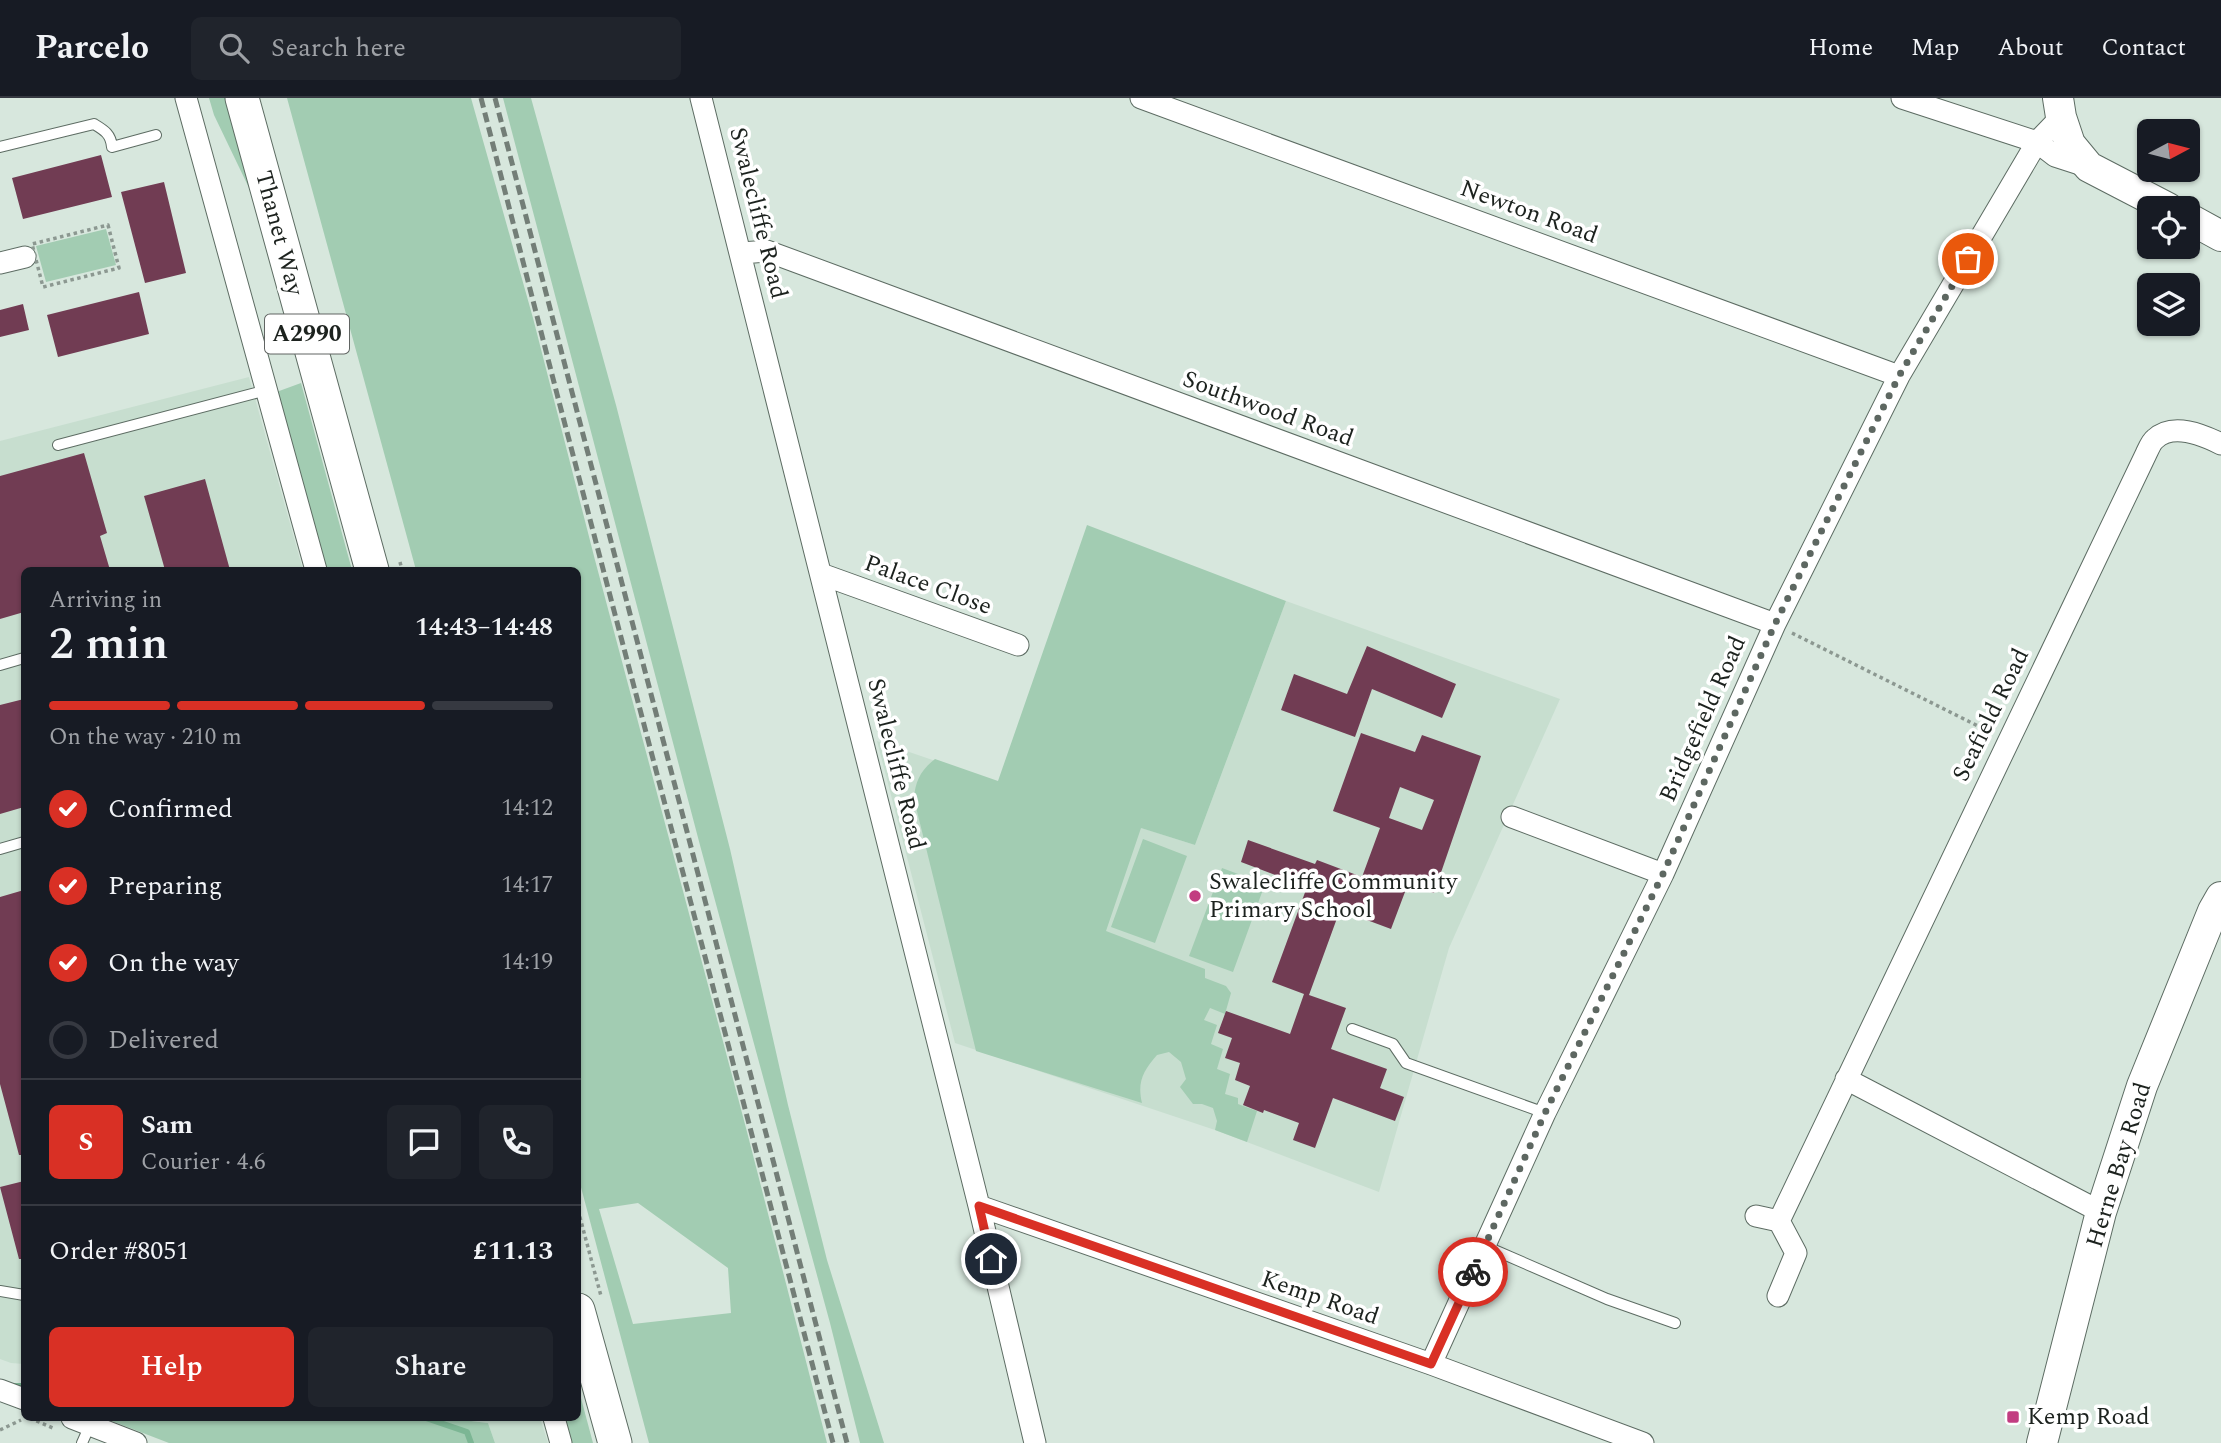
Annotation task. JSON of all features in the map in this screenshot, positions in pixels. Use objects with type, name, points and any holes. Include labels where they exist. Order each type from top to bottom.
[{"type":"main road","name":"Thanet Way","points":[[242,98],[371,567]]},
{"type":"main road","points":[[2060,108],[2070,144],[2089,167],[2145,196]]},
{"type":"main road","points":[[2200,225],[2221,236]]},
{"type":"main road","name":"Herne Bay Road","points":[[2042,1443],[2101,1212],[2142,1086],[2221,897]]},
{"type":"main road","points":[[581,1321],[615,1443]]},
{"type":"street","points":[[186,98],[315,567]]},
{"type":"street","name":"Swalecliffe Road","points":[[701,98],[979,1206],[1035,1443]]},
{"type":"street","name":"Newton Road","points":[[1141,98],[1899,376]]},
{"type":"street","points":[[1902,98],[2037,142],[2055,156],[2089,167]]},
{"type":"street","name":"Bridgefield Road","points":[[1431,1364],[1545,1113],[1663,874],[1775,624],[1899,376],[2037,142],[2060,108]]},
{"type":"street","name":"Southwood Road","points":[[741,253],[767,251],[1775,624]]},
{"type":"street","points":[[0,263],[25,257]]},
{"type":"street","name":"Seafield Road","points":[[1779,1221],[2155,439],[2174,431],[2201,434],[2221,444]]},
{"type":"street","name":"Palace Close","points":[[821,574],[1018,644]]},
{"type":"street","points":[[1512,817],[1663,874]]},
{"type":"street","points":[[1846,1079],[2101,1212]]},
{"type":"street","name":"Kemp Road","points":[[979,1206],[1431,1364],[1643,1443]]},
{"type":"street","points":[[1756,1216],[1779,1221],[1796,1253],[1778,1296]]},
{"type":"street","points":[[555,1421],[561,1443]]},
{"type":"street","points":[[81,1428],[136,1443]]},
{"type":"lane","points":[[0,147],[94,124],[106,132],[113,147],[156,135]]},
{"type":"lane","points":[[58,445],[267,390]]},
{"type":"lane","points":[[0,665],[21,659]]},
{"type":"lane","points":[[0,849],[21,843]]},
{"type":"lane","points":[[1352,1029],[1393,1044],[1406,1063],[1545,1113]]},
{"type":"lane","points":[[1485,1246],[1607,1299],[1675,1323]]},
{"type":"lane","points":[[0,1291],[21,1294]]},
{"type":"path","points":[[108,225],[119,268],[43,287],[32,244],[108,225]]},
{"type":"path","points":[[1775,624],[2008,741]]},
{"type":"path","points":[[0,1430],[21,1420]]},
{"type":"shaded area","points":[[249,377],[302,567],[21,567],[21,1364],[0,1359],[0,441]]},
{"type":"shaded area","name":"Swalecliffe Community Primary School","points":[[1286,601],[1560,699],[1449,948],[1379,1192],[1215,1130],[955,1043],[877,741],[1195,845]]},
{"type":"shaded area","points":[[471,1421],[541,1421],[548,1443],[495,1443],[488,1423]]},
{"type":"green space","points":[[209,98],[225,98],[261,213],[214,115]]},
{"type":"green space","points":[[287,98],[471,98],[533,318],[827,1443],[649,1443],[581,1187],[581,567],[415,567]],"holes":[[[638,1203],[728,1268],[731,1313],[633,1324],[599,1209]]]},
{"type":"green space","points":[[503,98],[531,98],[616,405],[730,849],[788,1105],[827,1260],[884,1443],[860,1443]]},
{"type":"green space","points":[[106,229],[116,265],[46,282],[36,246]]},
{"type":"green space","points":[[301,383],[351,567],[319,567],[271,394]]},
{"type":"green space","points":[[1087,525],[1286,601],[1195,845],[1141,828],[1106,931],[1205,969],[1205,978],[1226,986],[1231,993],[1225,1014],[1210,1008],[1204,1020],[1217,1025],[1211,1044],[1223,1049],[1217,1069],[1230,1074],[1225,1094],[1238,1098],[1238,1104],[1257,1111],[1247,1142],[1215,1130],[1217,1121],[1213,1108],[1193,1104],[1180,1087],[1186,1079],[1181,1062],[1169,1052],[1157,1055],[1148,1066],[1140,1089],[1142,1103],[976,1051],[914,799],[917,781],[935,759],[998,781]]},
{"type":"green space","points":[[1143,839],[1187,856],[1155,943],[1111,927]]},
{"type":"green space","points":[[1222,868],[1265,884],[1233,972],[1189,956]]},
{"type":"green space","points":[[581,1398],[593,1443],[564,1443],[558,1421],[581,1421]]},
{"type":"green space","points":[[112,1421],[471,1421],[488,1423],[495,1443],[169,1443]]},
{"type":"building","points":[[101,155],[112,197],[23,219],[12,178]]},
{"type":"building","points":[[164,182],[186,273],[145,283],[121,192]]},
{"type":"building","points":[[139,292],[149,334],[58,357],[47,315]]},
{"type":"building","points":[[23,304],[29,330],[0,337],[0,310]]},
{"type":"building","points":[[84,453],[107,533],[100,536],[109,567],[21,567],[21,613],[0,619],[0,476]]},
{"type":"building","points":[[205,479],[229,567],[164,567],[144,496]]},
{"type":"building","points":[[1367,646],[1456,684],[1442,718],[1372,689],[1355,737],[1281,710],[1294,674],[1347,694]]},
{"type":"building","points":[[21,700],[21,808],[0,814],[0,705]]},
{"type":"building","points":[[1361,733],[1415,752],[1422,735],[1481,756],[1434,893],[1408,884],[1391,929],[1340,910],[1309,995],[1346,1008],[1331,1049],[1387,1069],[1380,1088],[1404,1097],[1395,1121],[1333,1098],[1315,1148],[1293,1140],[1299,1123],[1243,1105],[1250,1086],[1235,1080],[1240,1063],[1225,1058],[1232,1038],[1218,1033],[1226,1011],[1290,1034],[1304,994],[1272,982],[1307,887],[1241,862],[1248,840],[1315,864],[1317,860],[1362,877],[1380,828],[1333,811]],"holes":[[[1400,787],[1434,800],[1422,830],[1389,818]]]},
{"type":"building","points":[[21,891],[21,1155],[0,1084],[0,897]]},
{"type":"building","points":[[21,1182],[21,1259],[19,1259],[0,1187]]},
{"type":"waterway","points":[[12,1386],[21,1386]]},
{"type":"waterway","points":[[435,1421],[467,1432],[471,1443]]},
{"type":"railway","points":[[481,98],[833,1443]]},
{"type":"railway","points":[[495,98],[847,1443]]},
{"type":"way so far","points":[[1473,1272],[1545,1113],[1663,874],[1775,624],[1899,376],[1968,259]]},
{"type":"place","name":"Swalecliffe Community Primary School","points":[[1195,896]]},
{"type":"place","name":"Kemp Road","points":[[2013,1417]]},
{"type":"route","points":[[991,1259],[979,1206],[1431,1364],[1473,1272]]}]
